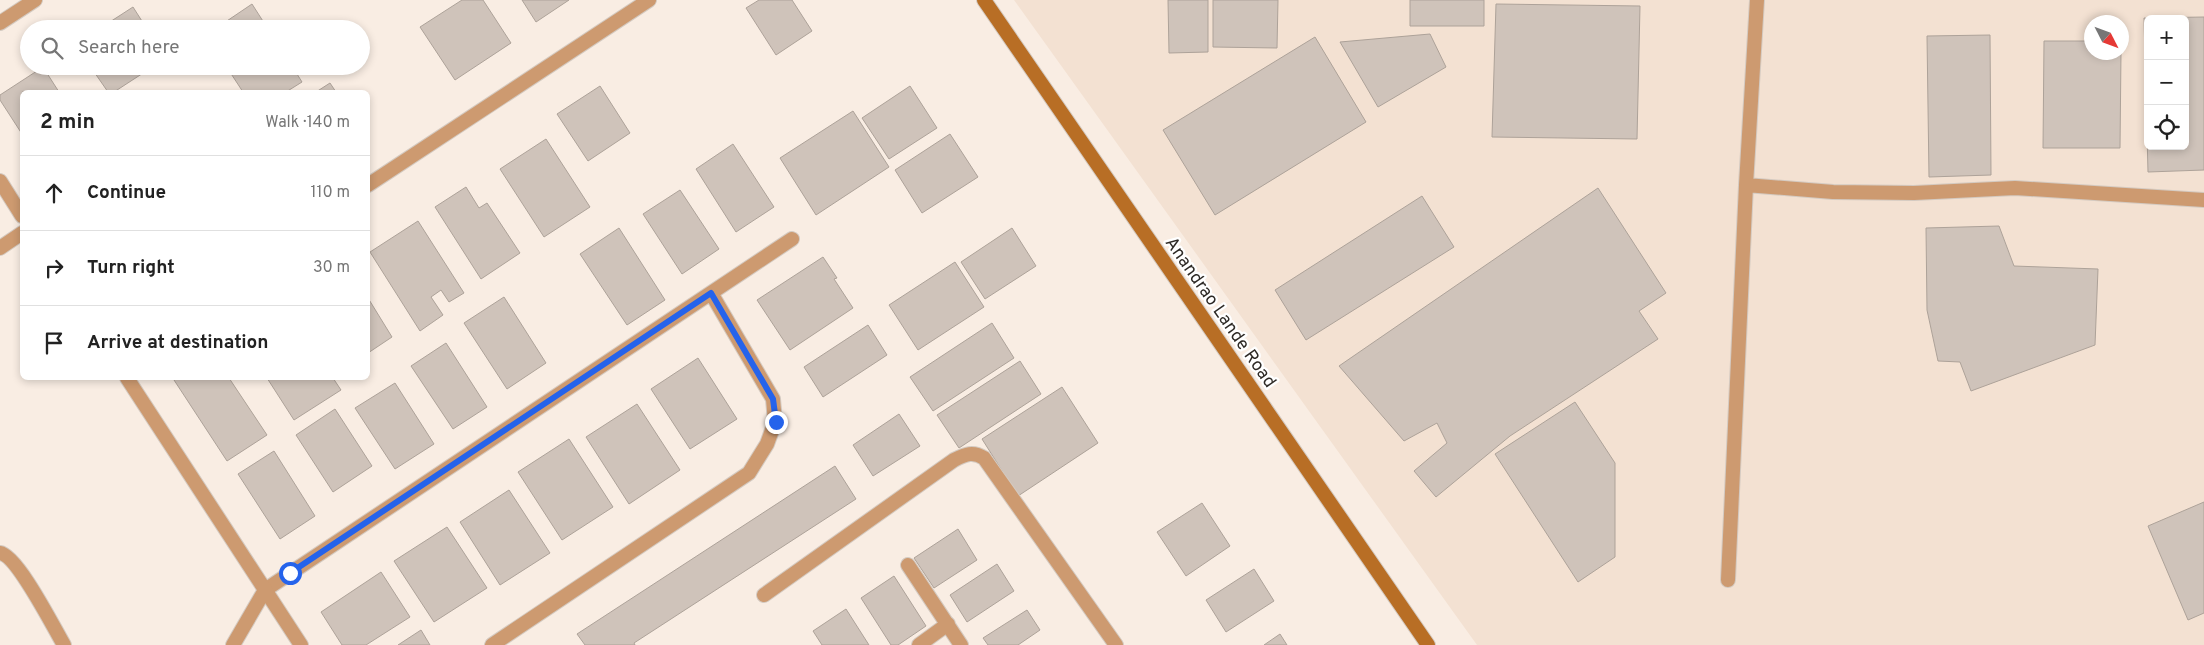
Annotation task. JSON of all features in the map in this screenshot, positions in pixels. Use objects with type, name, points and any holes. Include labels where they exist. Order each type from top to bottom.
[{"type":"main road","name":"Anandrao Lande Road","points":[[984,0],[1428,645]]},
{"type":"street","points":[[0,23],[36,0]]},
{"type":"street","points":[[370,184],[649,0]]},
{"type":"street","points":[[1728,580],[1746,185],[1757,0]]},
{"type":"street","points":[[0,181],[20,213]]},
{"type":"street","points":[[1746,185],[1833,192],[1914,193],[2015,188],[2204,200]]},
{"type":"street","points":[[0,248],[20,234]]},
{"type":"street","points":[[233,645],[265,590],[792,239]]},
{"type":"street","points":[[492,645],[749,473],[767,444],[776,422],[773,399],[711,293]]},
{"type":"street","points":[[128,380],[301,645]]},
{"type":"street","points":[[764,595],[954,460],[966,454],[976,454],[984,458],[1116,645]]},
{"type":"street","points":[[0,553],[5,554],[18,567],[64,645]]},
{"type":"street","points":[[908,565],[961,645]]},
{"type":"street","points":[[919,645],[948,624]]},
{"type":"shaded area","points":[[1014,0],[2204,0],[2204,645],[1477,645]]},
{"type":"building","points":[[462,0],[483,0],[511,43],[455,80],[420,27]]},
{"type":"building","points":[[522,0],[569,0],[536,22]]},
{"type":"building","points":[[759,0],[792,0],[812,31],[776,55],[746,8]]},
{"type":"building","points":[[1168,0],[1208,0],[1208,52],[1169,53]]},
{"type":"building","points":[[1213,0],[1278,0],[1277,48],[1213,47]]},
{"type":"building","points":[[1410,0],[1484,0],[1484,26],[1410,26]]},
{"type":"building","points":[[252,4],[262,20],[228,20]]},
{"type":"building","points":[[1496,4],[1640,6],[1637,139],[1492,137]]},
{"type":"building","points":[[133,7],[141,20],[113,20]]},
{"type":"building","points":[[2189,17],[2204,17],[2204,170],[2148,172],[2147,150],[2189,150]]},
{"type":"building","points":[[1430,34],[1446,67],[1378,107],[1340,42]]},
{"type":"building","points":[[1990,35],[1991,175],[1929,177],[1927,36]]},
{"type":"building","points":[[1315,37],[1366,122],[1215,215],[1163,130]]},
{"type":"building","points":[[2044,41],[2084,41],[2084,60],[2121,60],[2120,148],[2043,148]]},
{"type":"building","points":[[31,75],[48,75],[58,90],[20,90],[20,131],[0,100],[0,95]]},
{"type":"building","points":[[96,75],[140,75],[117,90],[107,90]]},
{"type":"building","points":[[232,75],[298,75],[302,82],[289,90],[242,90]]},
{"type":"building","points":[[330,83],[335,90],[319,90]]},
{"type":"building","points":[[600,86],[630,133],[588,161],[557,114]]},
{"type":"building","points":[[910,86],[937,128],[889,159],[862,118]]},
{"type":"building","points":[[853,111],[889,167],[816,215],[780,158]]},
{"type":"building","points":[[950,134],[978,177],[922,213],[895,170]]},
{"type":"building","points":[[546,139],[590,207],[544,237],[500,169]]},
{"type":"building","points":[[733,144],[774,207],[736,232],[696,169]]},
{"type":"building","points":[[466,187],[479,208],[487,203],[520,253],[481,279],[435,207]]},
{"type":"building","points":[[1598,188],[1666,293],[1639,311],[1658,339],[1510,436],[1436,497],[1414,471],[1447,443],[1437,423],[1404,441],[1339,366]]},
{"type":"building","points":[[680,190],[719,249],[682,274],[643,214]]},
{"type":"building","points":[[1422,196],[1454,247],[1306,340],[1275,290]]},
{"type":"building","points":[[418,221],[464,293],[449,302],[441,290],[431,297],[443,315],[420,331],[370,252]]},
{"type":"building","points":[[1999,226],[2014,266],[2098,269],[2095,345],[1971,391],[1960,362],[1938,361],[1927,310],[1926,228]]},
{"type":"building","points":[[619,228],[665,300],[627,325],[580,254]]},
{"type":"building","points":[[1012,228],[1036,266],[985,299],[961,262]]},
{"type":"building","points":[[823,257],[837,278],[834,279],[853,308],[790,350],[757,300]]},
{"type":"building","points":[[955,262],[984,307],[918,350],[889,305]]},
{"type":"building","points":[[504,297],[546,363],[507,389],[464,323]]},
{"type":"building","points":[[370,301],[392,337],[370,352]]},
{"type":"building","points":[[992,323],[1014,358],[933,411],[910,377]]},
{"type":"building","points":[[868,325],[887,355],[823,397],[804,367]]},
{"type":"building","points":[[446,343],[487,407],[453,429],[411,366]]},
{"type":"building","points":[[698,358],[737,419],[690,449],[651,389]]},
{"type":"building","points":[[1020,361],[1041,394],[959,448],[937,415]]},
{"type":"building","points":[[174,380],[230,380],[267,435],[227,461]]},
{"type":"building","points":[[268,380],[334,380],[341,390],[294,420]]},
{"type":"building","points":[[395,383],[434,444],[395,469],[355,408]]},
{"type":"building","points":[[1062,387],[1098,443],[1018,496],[982,439]]},
{"type":"building","points":[[1575,402],[1615,463],[1615,557],[1578,582],[1495,454]]},
{"type":"building","points":[[637,404],[680,470],[629,504],[586,437]]},
{"type":"building","points":[[335,409],[372,466],[333,492],[296,435]]},
{"type":"building","points":[[899,414],[920,446],[873,476],[853,445]]},
{"type":"building","points":[[569,439],[613,507],[562,540],[518,472]]},
{"type":"building","points":[[274,451],[315,516],[280,539],[238,474]]},
{"type":"building","points":[[835,466],[856,499],[634,643],[635,645],[585,645],[577,634]]},
{"type":"building","points":[[509,490],[550,553],[500,585],[460,522]]},
{"type":"building","points":[[2204,502],[2204,613],[2188,620],[2148,526]]},
{"type":"building","points":[[1202,503],[1230,546],[1186,576],[1157,532]]},
{"type":"building","points":[[447,527],[487,588],[434,622],[394,561]]},
{"type":"building","points":[[958,529],[977,560],[934,588],[914,558]]},
{"type":"building","points":[[997,564],[1014,591],[967,622],[950,595]]},
{"type":"building","points":[[1254,569],[1274,601],[1226,632],[1206,600]]},
{"type":"building","points":[[381,572],[410,617],[366,645],[342,645],[321,612]]},
{"type":"building","points":[[894,576],[926,626],[898,645],[891,645],[861,598]]},
{"type":"building","points":[[846,609],[869,645],[822,645],[813,631]]},
{"type":"building","points":[[1027,610],[1040,630],[1018,645],[988,645],[983,638]]},
{"type":"building","points":[[421,630],[430,645],[398,645]]},
{"type":"building","points":[[1280,634],[1287,645],[1264,645]]},
{"type":"route","points":[[290,573],[711,293],[773,399],[776,422]]}]
